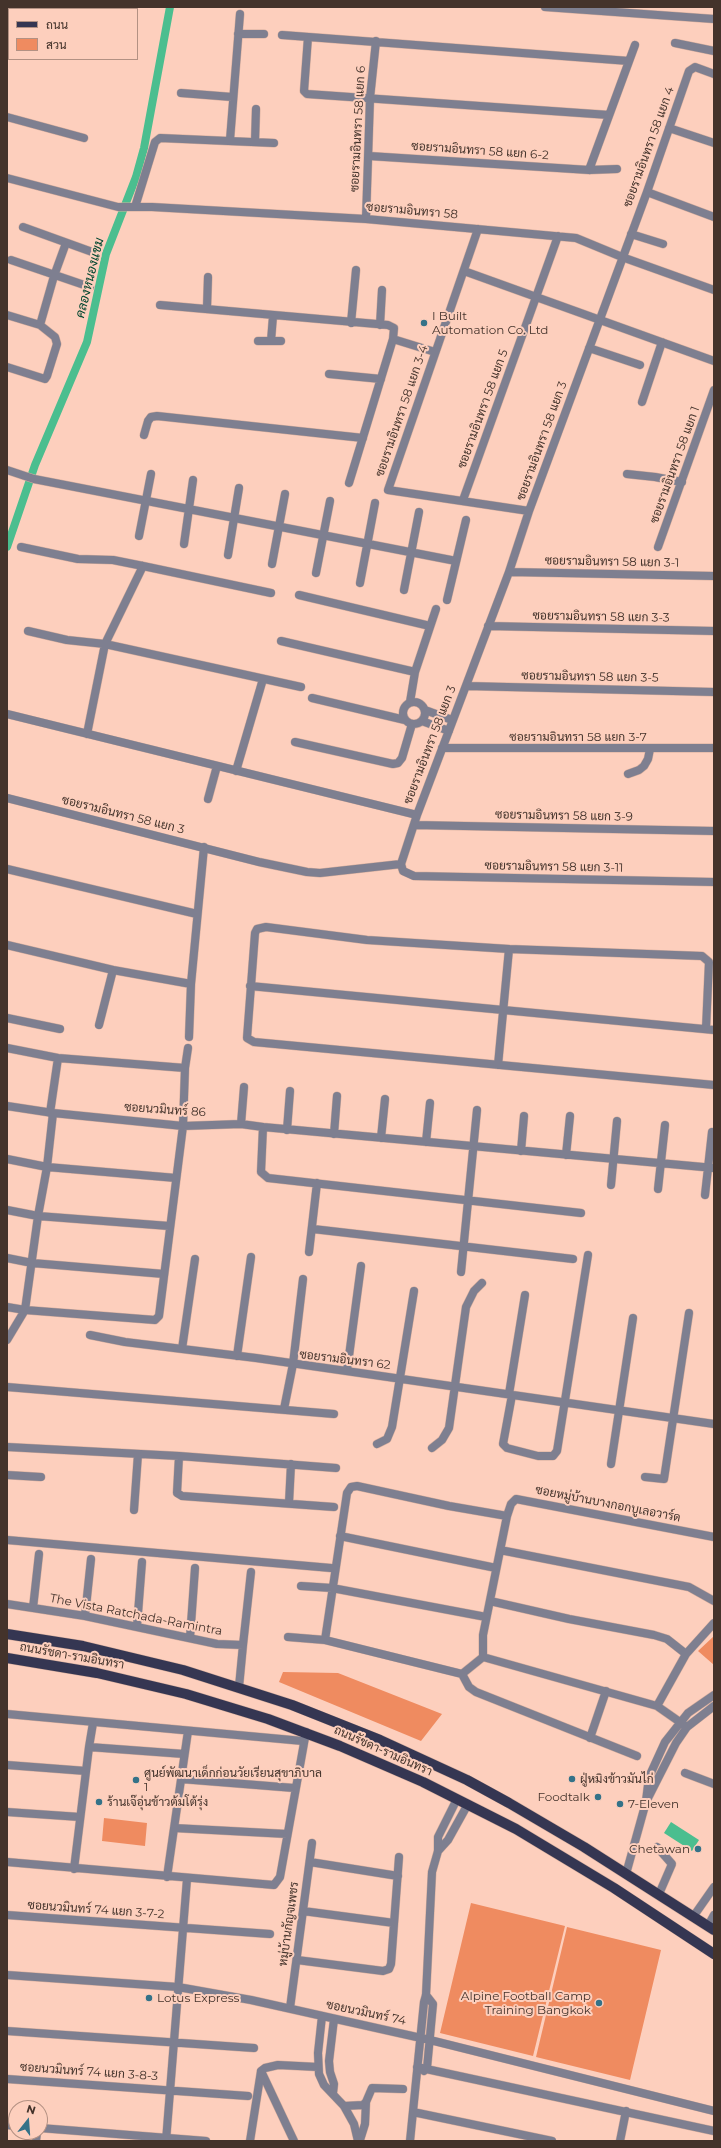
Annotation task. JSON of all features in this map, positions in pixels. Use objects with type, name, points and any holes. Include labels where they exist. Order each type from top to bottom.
[{"type":"main road","name":"ถนนรัชดา-รามอินทรา","points":[[7,1634],[83,1646],[138,1658],[239,1687],[339,1723],[454,1774],[543,1822],[711,1928]]},
{"type":"main road","name":"ถนนรัชดา-รามอินทรา","points":[[7,1658],[54,1664],[137,1682],[226,1706],[304,1736],[379,1762],[468,1804],[559,1855],[714,1954]]},
{"type":"street","points":[[545,7],[714,19]]},
{"type":"street","points":[[230,140],[232,97],[240,14]]},
{"type":"street","points":[[238,34],[264,34]]},
{"type":"street","points":[[282,35],[629,61]]},
{"type":"street","points":[[308,37],[304,93],[609,116]]},
{"type":"street","name":"ซอยรามอินทรา 58 แยก 6","points":[[366,219],[370,98],[376,41]]},
{"type":"street","points":[[675,43],[714,51]]},
{"type":"street","points":[[589,170],[634,45]]},
{"type":"street","name":"ซอยรามอินทรา 58 แยก 4","points":[[622,257],[691,68],[714,74]]},
{"type":"street","points":[[181,93],[232,97]]},
{"type":"street","points":[[255,142],[256,109]]},
{"type":"street","points":[[7,117],[84,138]]},
{"type":"street","points":[[669,128],[714,144]]},
{"type":"street","points":[[134,207],[155,142],[160,138],[274,143]]},
{"type":"street","name":"ซอยรามอินทรา 58 แยก 6-2","points":[[369,156],[589,170],[617,169]]},
{"type":"street","name":"ซอยรามอินทรา 58","points":[[7,178],[118,207],[366,219],[576,238],[622,257],[714,290]]},
{"type":"street","points":[[647,192],[714,216]]},
{"type":"street","points":[[23,227],[95,253]]},
{"type":"street","name":"ซอยรามอินทรา 58 แยก 3-4","points":[[478,229],[388,490],[529,511]]},
{"type":"street","points":[[631,234],[663,244]]},
{"type":"street","name":"ซอยรามอินทรา 58 แยก 5","points":[[463,500],[558,236]]},
{"type":"street","points":[[40,325],[54,276],[66,243]]},
{"type":"street","name":"ซอยรามอินทรา 58 แยก 3","points":[[7,798],[259,862],[320,873],[401,864],[417,815],[509,572],[529,511],[622,257]]},
{"type":"street","points":[[11,260],[54,276],[90,287]]},
{"type":"street","points":[[351,323],[356,270]]},
{"type":"street","points":[[464,271],[537,296],[714,361]]},
{"type":"street","points":[[207,308],[208,277]]},
{"type":"street","points":[[380,325],[382,290]]},
{"type":"street","points":[[160,305],[207,308],[273,316],[380,325],[394,328],[393,339],[349,483]]},
{"type":"street","points":[[7,315],[40,325],[55,337],[57,344],[45,379],[7,367]]},
{"type":"street","points":[[271,341],[273,316]]},
{"type":"street","points":[[393,339],[435,352]]},
{"type":"street","points":[[258,340],[281,341]]},
{"type":"street","points":[[642,402],[662,342]]},
{"type":"street","points":[[589,348],[640,366]]},
{"type":"street","points":[[329,374],[381,379]]},
{"type":"street","name":"ซอยรามอินทรา 58 แยก 1","points":[[658,547],[714,390]]},
{"type":"street","points":[[144,435],[148,421],[151,417],[157,416],[363,438]]},
{"type":"street","points":[[7,470],[30,478],[456,561]]},
{"type":"street","points":[[139,536],[151,474]]},
{"type":"street","points":[[627,474],[682,482]]},
{"type":"street","points":[[184,544],[193,480]]},
{"type":"street","points":[[228,555],[239,488]]},
{"type":"street","points":[[272,564],[285,494]]},
{"type":"street","points":[[316,573],[330,501]]},
{"type":"street","points":[[360,583],[375,503]]},
{"type":"street","points":[[404,590],[419,512]]},
{"type":"street","points":[[447,600],[466,520]]},
{"type":"street","points":[[21,547],[78,559],[113,560],[271,593]]},
{"type":"street","points":[[87,734],[105,644],[143,566]]},
{"type":"street","name":"ซอยรามอินทรา 58 แยก 3-1","points":[[509,572],[714,576]]},
{"type":"street","points":[[299,595],[430,626]]},
{"type":"street","points":[[295,742],[393,764],[398,763],[402,758],[408,722],[403,710],[410,702],[415,672],[436,609]]},
{"type":"street","name":"ซอยรามอินทรา 58 แยก 3-3","points":[[488,626],[714,631]]},
{"type":"street","points":[[28,631],[67,640],[105,644],[301,687]]},
{"type":"street","points":[[281,641],[415,672]]},
{"type":"street","points":[[236,771],[262,679]]},
{"type":"street","name":"ซอยรามอินทรา 58 แยก 3-5","points":[[466,686],[714,692]]},
{"type":"street","points":[[312,698],[408,722],[422,720],[449,731]]},
{"type":"street","points":[[410,702],[418,702],[425,710],[452,720]]},
{"type":"street","points":[[422,720],[425,710]]},
{"type":"street","points":[[8,715],[417,815]]},
{"type":"street","name":"ซอยรามอินทรา 58 แยก 3-7","points":[[442,748],[714,748]]},
{"type":"street","points":[[628,774],[639,770],[644,766],[648,759],[650,749]]},
{"type":"street","points":[[208,799],[216,766]]},
{"type":"street","name":"ซอยรามอินทรา 58 แยก 3-9","points":[[414,825],[714,830]]},
{"type":"street","points":[[189,1037],[191,984],[204,847]]},
{"type":"street","name":"ซอยรามอินทรา 58 แยก 3-11","points":[[401,864],[404,871],[414,876],[714,882]]},
{"type":"street","points":[[7,869],[197,914]]},
{"type":"street","points":[[250,986],[710,1029],[712,972],[710,962],[702,956],[509,948],[367,940],[261,927],[255,933],[250,986],[247,1038],[254,1042],[714,1084]]},
{"type":"street","points":[[7,944],[113,970],[191,984]]},
{"type":"street","points":[[498,1065],[509,948]]},
{"type":"street","points":[[99,1025],[113,970]]},
{"type":"street","points":[[7,1018],[60,1029]]},
{"type":"street","points":[[7,1048],[58,1058],[185,1068]]},
{"type":"street","points":[[7,1306],[25,1310],[155,1320],[159,1316],[183,1126],[185,1068],[188,1048]]},
{"type":"street","points":[[7,1340],[25,1310],[38,1216],[47,1167],[58,1058]]},
{"type":"street","points":[[241,1124],[244,1087]]},
{"type":"street","points":[[287,1130],[290,1091]]},
{"type":"street","points":[[334,1134],[337,1096]]},
{"type":"street","points":[[381,1138],[385,1099]]},
{"type":"street","points":[[426,1142],[430,1103]]},
{"type":"street","name":"ซอยนวมินทร์ 86","points":[[7,1106],[52,1113],[183,1126],[241,1124],[287,1130],[711,1167]]},
{"type":"street","points":[[462,1272],[477,1110]]},
{"type":"street","points":[[521,1151],[524,1116]]},
{"type":"street","points":[[566,1155],[570,1116]]},
{"type":"street","points":[[612,1185],[617,1121]]},
{"type":"street","points":[[658,1189],[665,1125]]},
{"type":"street","points":[[263,1127],[261,1172],[265,1177],[271,1179],[581,1212]]},
{"type":"street","points":[[705,1195],[711,1167],[712,1132]]},
{"type":"street","points":[[7,1160],[47,1167],[176,1178]]},
{"type":"street","points":[[309,1252],[313,1229],[317,1183]]},
{"type":"street","points":[[7,1210],[38,1216],[170,1226]]},
{"type":"street","points":[[313,1229],[573,1259]]},
{"type":"street","points":[[524,1295],[503,1444],[507,1448],[538,1456],[550,1457],[557,1451],[588,1255]]},
{"type":"street","points":[[237,1356],[251,1257]]},
{"type":"street","points":[[7,1258],[32,1263],[164,1274]]},
{"type":"street","points":[[182,1349],[195,1259]]},
{"type":"street","points":[[347,1371],[361,1266]]},
{"type":"street","points":[[90,1335],[293,1364],[303,1279]]},
{"type":"street","points":[[432,1448],[442,1440],[447,1432],[456,1388],[466,1306],[474,1291],[482,1283]]},
{"type":"street","points":[[377,1444],[387,1440],[392,1427],[414,1291]]},
{"type":"street","points":[[645,1477],[664,1479],[689,1313]]},
{"type":"street","points":[[611,1464],[633,1318]]},
{"type":"street","name":"ซอยรามอินทรา 62","points":[[284,1409],[293,1364],[714,1424]]},
{"type":"street","points":[[7,1387],[334,1414]]},
{"type":"street","points":[[7,1447],[179,1456],[336,1468]]},
{"type":"street","points":[[134,1510],[138,1454]]},
{"type":"street","points":[[179,1456],[177,1493],[182,1496],[334,1507]]},
{"type":"street","points":[[289,1503],[291,1464]]},
{"type":"street","points":[[7,1475],[41,1477]]},
{"type":"street","points":[[325,1640],[347,1493],[353,1486],[507,1516]]},
{"type":"street","name":"ซอยหมู่บ้านบางกอกบูเลอวาร์ด","points":[[483,1657],[483,1635],[486,1617],[507,1516],[513,1502],[521,1499],[714,1537]]},
{"type":"street","points":[[340,1536],[496,1568]]},
{"type":"street","points":[[7,1540],[331,1568]]},
{"type":"street","points":[[500,1550],[689,1587],[714,1601]]},
{"type":"street","points":[[33,1608],[39,1554]]},
{"type":"street","points":[[85,1616],[90,1559]]},
{"type":"street","points":[[137,1626],[142,1562]]},
{"type":"street","points":[[190,1638],[195,1568]]},
{"type":"street","points":[[239,1687],[251,1572]]},
{"type":"street","points":[[302,1586],[332,1588],[486,1617]]},
{"type":"street","points":[[490,1601],[569,1619],[654,1635],[667,1639],[686,1654]]},
{"type":"street","name":"The Vista Ratchada-Ramintra","points":[[7,1604],[85,1616],[217,1644],[243,1645]]},
{"type":"street","points":[[657,1706],[686,1654],[714,1623]]},
{"type":"street","points":[[288,1637],[325,1640],[462,1674],[469,1687],[476,1692],[637,1756]]},
{"type":"street","points":[[462,1674],[483,1657],[657,1706],[687,1727]]},
{"type":"street","points":[[590,1738],[606,1691]]},
{"type":"street","points":[[646,1802],[646,1789],[657,1758],[665,1742],[680,1722],[700,1704],[714,1695]]},
{"type":"street","points":[[626,1874],[646,1802],[676,1744],[687,1727],[714,1706]]},
{"type":"street","points":[[7,1714],[188,1731],[304,1736],[294,1788],[280,1880],[274,1885],[187,1879],[7,1862]]},
{"type":"street","points":[[74,1869],[93,1723]]},
{"type":"street","points":[[167,1877],[188,1731]]},
{"type":"street","points":[[89,1747],[184,1754]]},
{"type":"street","points":[[7,1765],[86,1771]]},
{"type":"street","points":[[685,1773],[714,1784]]},
{"type":"street","points":[[181,1779],[294,1788]]},
{"type":"street","points":[[410,2141],[420,2038],[426,1995],[432,1872],[438,1851],[438,1837],[457,1799]]},
{"type":"street","points":[[438,1851],[448,1840],[468,1804]]},
{"type":"street","points":[[7,1812],[80,1817]]},
{"type":"street","points":[[174,1828],[287,1834]]},
{"type":"street","name":"หมู่บ้านกัญจเพชร","points":[[290,2008],[312,1843]]},
{"type":"street","points":[[657,1847],[672,1864],[659,1894]]},
{"type":"street","points":[[297,1960],[383,1971],[388,1969],[391,1964],[399,1857]]},
{"type":"street","points":[[310,1862],[398,1876]]},
{"type":"street","points":[[166,2139],[172,2043],[187,1879]]},
{"type":"street","points":[[693,1917],[714,1887]]},
{"type":"street","points":[[304,1911],[394,1924]]},
{"type":"street","name":"ซอยนวมินทร์ 74 แยก 3-7-2","points":[[7,1915],[270,1934]]},
{"type":"street","points":[[711,1928],[714,1915]]},
{"type":"street","name":"ซอยนวมินทร์ 74","points":[[7,1975],[178,1987],[290,2008],[430,2040],[714,2112]]},
{"type":"street","points":[[417,2076],[427,2068],[433,2004],[426,1995]]},
{"type":"street","points":[[322,2016],[318,2067],[324,2085],[344,2106],[356,2129],[359,2141]]},
{"type":"street","points":[[333,2093],[334,2084],[330,2072],[329,2061],[334,2019]]},
{"type":"street","points":[[7,2031],[254,2048]]},
{"type":"street","points":[[250,2141],[261,2071],[265,2068],[278,2065],[318,2067]]},
{"type":"street","points":[[417,2067],[714,2131]]},
{"type":"street","points":[[261,2071],[294,2141]]},
{"type":"street","name":"ซอยนวมินทร์ 74 แยก 3-8-3","points":[[7,2078],[248,2096]]},
{"type":"street","points":[[359,2141],[365,2124],[366,2102],[372,2088],[403,2089]]},
{"type":"street","points":[[344,2106],[362,2105],[366,2102]]},
{"type":"street","points":[[413,2112],[552,2141]]},
{"type":"street","points":[[620,2141],[626,2112]]},
{"type":"street","points":[[48,2129],[206,2141]]},
{"type":"green space","points":[[714,1636],[714,1665],[698,1651]]},
{"type":"green space","points":[[283,1672],[338,1673],[442,1714],[421,1741],[279,1682]]},
{"type":"green space","points":[[104,1818],[147,1823],[145,1846],[102,1841]]},
{"type":"green space","points":[[471,1903],[565,1926],[533,2056],[440,2033]]},
{"type":"green space","name":"Alpine Football Camp Training Bangkok","points":[[567,1927],[661,1950],[630,2080],[536,2057]]},
{"type":"shaded area","points":[[671,1822],[699,1840],[692,1851],[664,1833]]},
{"type":"waterway","name":"คลองหนองแขม","points":[[7,547],[35,465],[87,342],[106,254],[136,177],[144,148],[170,7]]},
{"type":"place","name":"I Built Automation Co. Ltd","points":[[424,323]]},
{"type":"place","name":"ฝู่หมิงข้าวมันไก่","points":[[572,1779]]},
{"type":"place","name":"ศูนย์พัฒนาเด็กก่อนวัยเรียนสุขาภิบาล 1","points":[[136,1780]]},
{"type":"place","name":"Foodtalk","points":[[598,1797]]},
{"type":"place","name":"ร้านเจ๊อุ่นข้าวต้มโต้รุ่ง","points":[[99,1802]]},
{"type":"place","name":"7-Eleven","points":[[620,1804]]},
{"type":"place","name":"Chetawan","points":[[698,1849]]},
{"type":"place","name":"Lotus Express","points":[[149,1998]]},
{"type":"place","name":"Alpine Football Camp Training Bangkok","points":[[599,2003]]}]
